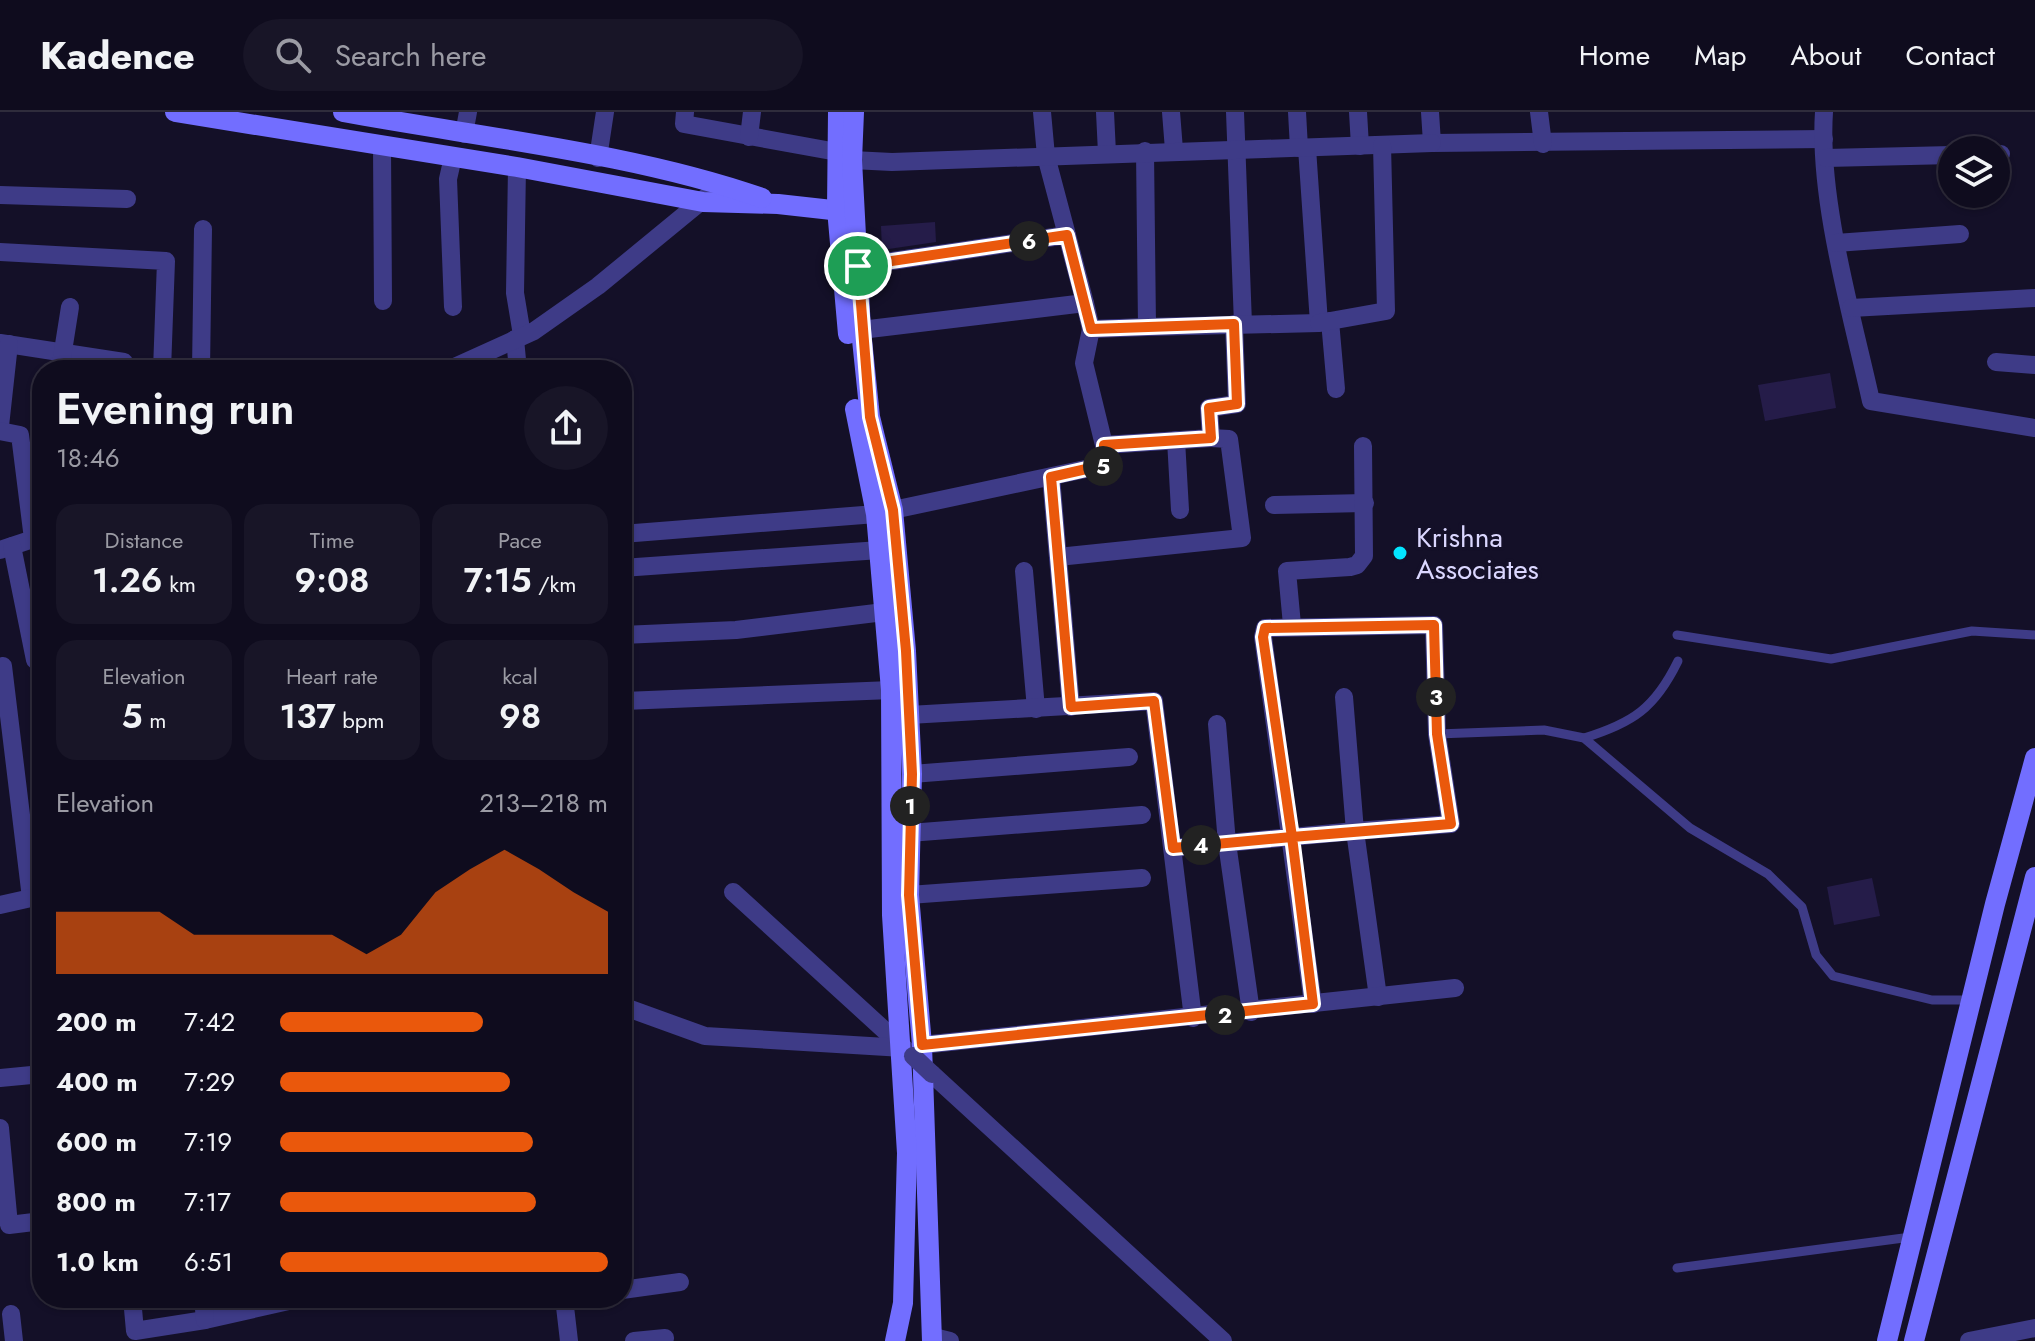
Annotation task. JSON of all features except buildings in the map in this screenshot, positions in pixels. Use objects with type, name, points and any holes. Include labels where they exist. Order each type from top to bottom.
[{"type":"street","points":[[175,112],[210,115],[382,147],[517,167],[703,202],[778,204],[847,211]]},
{"type":"street","points":[[343,112],[720,183],[778,204]]},
{"type":"street","points":[[464,134],[468,112]]},
{"type":"street","points":[[598,158],[605,112]]},
{"type":"street","points":[[685,112],[684,124],[845,156],[892,162],[1432,143],[1825,148],[1938,154]]},
{"type":"street","points":[[749,137],[752,112]]},
{"type":"street","points":[[838,112],[845,156],[855,409],[885,512],[880,550],[891,690],[892,915],[912,1050],[939,1340]]},
{"type":"street","points":[[845,156],[854,112]]},
{"type":"street","points":[[632,533],[885,512],[1104,465],[1104,445],[1084,363],[1091,329],[1046,156],[1042,112]]},
{"type":"street","points":[[1105,112],[1107,153]]},
{"type":"street","points":[[1171,112],[1174,150]]},
{"type":"street","points":[[1211,438],[1209,408],[1237,404],[1238,149],[1235,112]]},
{"type":"street","points":[[1297,112],[1324,322],[1336,389]]},
{"type":"street","points":[[1358,112],[1360,146]]},
{"type":"street","points":[[1430,112],[1432,143]]},
{"type":"street","points":[[1539,112],[1543,144]]},
{"type":"street","points":[[1824,112],[1836,243],[1871,401],[2035,428]]},
{"type":"street","points":[[1091,329],[1324,322],[1386,311],[1382,145]]},
{"type":"street","points":[[382,147],[383,301]]},
{"type":"street","points":[[1145,151],[1147,327]]},
{"type":"street","points":[[453,157],[448,179],[453,307]]},
{"type":"street","points":[[517,167],[515,293],[518,360]]},
{"type":"street","points":[[470,360],[518,337],[598,286],[703,202],[720,183]]},
{"type":"street","points":[[0,195],[127,199]]},
{"type":"street","points":[[847,211],[858,266],[870,417],[885,512],[909,715],[912,774],[909,833],[912,1050],[903,1303],[895,1341]]},
{"type":"street","points":[[201,360],[203,229]]},
{"type":"street","points":[[1836,243],[1960,234]]},
{"type":"street","points":[[858,266],[1067,235]]},
{"type":"street","points":[[0,252],[166,261],[162,360]]},
{"type":"street","points":[[1851,308],[2035,296]]},
{"type":"street","points":[[861,330],[1085,303]]},
{"type":"street","points":[[61,360],[70,307]]},
{"type":"street","points":[[32,493],[20,435],[0,429],[5,343],[58,360]]},
{"type":"street","points":[[1996,362],[2035,365]]},
{"type":"street","points":[[1058,557],[1242,538],[1229,439],[1104,445]]},
{"type":"street","points":[[1176,440],[1180,510]]},
{"type":"street","points":[[1292,625],[1285,574],[1291,569],[1357,565],[1365,550],[1363,446]]},
{"type":"street","points":[[1051,477],[1071,707]]},
{"type":"street","points":[[1274,505],[1365,503]]},
{"type":"street","points":[[32,539],[6,548],[32,638]]},
{"type":"street","points":[[632,567],[880,550]]},
{"type":"street","points":[[1024,571],[1036,709]]},
{"type":"street","points":[[632,635],[736,630],[884,612]]},
{"type":"street","points":[[1173,848],[1292,837],[1355,831],[1451,824],[1437,734],[1434,625],[1292,625],[1271,626],[1263,632],[1292,837],[1313,1004]]},
{"type":"street","points":[[32,660],[1,666],[32,871]]},
{"type":"street","points":[[632,701],[891,690]]},
{"type":"street","points":[[1344,697],[1355,831],[1378,997]]},
{"type":"street","points":[[909,715],[1154,701],[1193,1018]]},
{"type":"street","points":[[1217,724],[1227,843],[1251,1012]]},
{"type":"street","points":[[912,774],[1129,757]]},
{"type":"street","points":[[1887,1341],[1971,1000],[2035,758]]},
{"type":"street","points":[[909,833],[1142,815]]},
{"type":"street","points":[[1914,1341],[2035,877]]},
{"type":"street","points":[[909,895],[1142,878]]},
{"type":"street","points":[[733,892],[912,1050],[932,1074],[1223,1341]]},
{"type":"street","points":[[0,905],[32,898]]},
{"type":"street","points":[[632,1010],[705,1036],[912,1050],[1455,988]]},
{"type":"street","points":[[0,1078],[32,1075]]},
{"type":"street","points":[[0,1128],[5,1226],[32,1222]]},
{"type":"street","points":[[632,1289],[680,1282]]},
{"type":"street","points":[[131,1308],[130,1336],[247,1308]]},
{"type":"street","points":[[204,1308],[205,1320]]},
{"type":"street","points":[[565,1308],[569,1341]]},
{"type":"street","points":[[11,1314],[14,1341]]},
{"type":"street","points":[[1969,1341],[2035,1328]]},
{"type":"street","points":[[634,1341],[665,1338]]},
{"type":"lane","points":[[1677,635],[1831,659],[1972,631],[2035,635]]},
{"type":"lane","points":[[1584,738],[1615,728],[1642,712],[1664,690],[1678,661]]},
{"type":"lane","points":[[1437,734],[1544,730],[1584,738],[1690,828],[1768,874],[1802,907],[1816,955],[1833,976],[1932,1000],[1971,1000]]},
{"type":"lane","points":[[1677,1268],[1912,1237]]},
{"type":"place","name":"Krishna Associates","points":[[1400,553]]},
{"type":"route","points":[[858,266],[870,417],[893,510],[906,651],[912,774],[909,895],[922,1045],[1313,1004],[1292,837],[1451,824],[1437,734],[1434,625],[1292,625],[1265,628],[1263,637],[1292,837],[1173,848],[1154,701],[1071,707],[1051,477],[1104,465],[1104,445],[1211,438],[1209,408],[1237,404],[1234,324],[1091,329],[1067,235],[858,266]]}]
